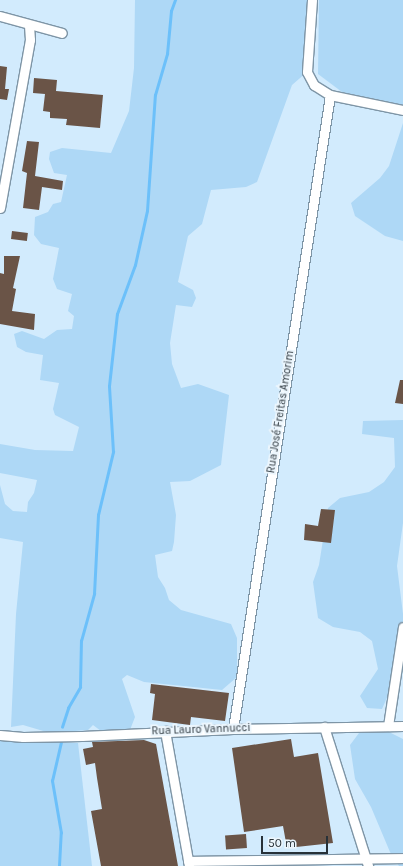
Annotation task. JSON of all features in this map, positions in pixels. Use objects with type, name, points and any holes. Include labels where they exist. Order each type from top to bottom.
[{"type":"street","points":[[312,0],[307,72],[314,85],[330,96],[403,110]]},
{"type":"street","points":[[0,16],[62,33]]},
{"type":"street","points":[[0,208],[30,40],[29,25]]},
{"type":"street","name":"Rua José Freitas Amorim","points":[[233,728],[330,96]]},
{"type":"street","points":[[388,726],[403,627]]},
{"type":"street","name":"Rua Lauro Vannucci","points":[[0,735],[23,738],[233,728],[403,726]]},
{"type":"street","points":[[324,727],[367,862]]},
{"type":"street","points":[[165,731],[189,864],[367,862],[403,858]]},
{"type":"shaded area","points":[[135,0],[312,0],[307,72],[292,85],[257,182],[246,187],[211,190],[202,224],[188,236],[178,282],[193,290],[196,298],[192,307],[176,305],[170,343],[172,364],[181,388],[198,384],[229,395],[221,465],[190,481],[170,482],[176,515],[174,542],[172,551],[155,555],[158,577],[165,588],[169,600],[181,610],[231,624],[237,638],[237,677],[222,690],[144,682],[127,675],[122,679],[135,717],[130,730],[101,731],[93,725],[88,730],[50,733],[23,725],[11,727],[16,614],[23,542],[0,538],[0,485],[5,504],[13,511],[27,512],[28,502],[34,493],[37,480],[0,473],[0,444],[35,450],[73,451],[79,427],[55,415],[53,409],[59,383],[40,380],[43,355],[26,352],[17,347],[14,334],[22,331],[44,339],[57,330],[72,329],[74,316],[68,311],[72,294],[57,289],[53,279],[59,248],[41,244],[34,235],[35,217],[48,212],[53,204],[61,202],[67,175],[54,173],[49,159],[50,152],[62,148],[111,153],[129,111],[134,68]]},
{"type":"shaded area","points":[[319,0],[403,0],[403,105],[342,92],[318,74]]},
{"type":"shaded area","points":[[403,123],[403,241],[385,236],[355,216],[351,203],[380,178],[389,166]]},
{"type":"shaded area","points":[[403,420],[403,523],[397,566],[403,614],[403,648],[393,684],[382,709],[367,708],[360,696],[378,669],[372,641],[360,632],[333,627],[318,618],[313,582],[319,565],[328,508],[340,498],[369,492],[384,482],[395,467],[394,438],[362,434],[363,421]]},
{"type":"shaded area","points":[[375,731],[389,732],[403,739],[403,866],[399,866],[390,852],[371,807],[355,779],[350,745],[359,733]]},
{"type":"shaded area","points":[[0,739],[78,743],[92,866],[0,866]]},
{"type":"building","points":[[0,66],[7,67],[5,89],[9,89],[7,100],[0,99]]},
{"type":"building","points":[[34,78],[57,80],[56,91],[103,95],[100,128],[66,125],[67,119],[50,118],[50,112],[43,111],[45,94],[33,93]]},
{"type":"building","points":[[27,141],[39,142],[35,176],[63,181],[62,190],[42,187],[39,210],[23,208],[27,173],[22,171]]},
{"type":"building","points":[[12,231],[28,233],[27,241],[11,239]]},
{"type":"building","points":[[4,256],[20,256],[13,288],[16,289],[12,311],[35,314],[34,330],[0,324],[0,273],[4,274]]},
{"type":"building","points":[[400,380],[403,380],[403,404],[395,403]]},
{"type":"building","points":[[321,509],[335,510],[331,543],[304,540],[305,524],[318,526]]},
{"type":"building","points":[[151,684],[229,693],[225,721],[191,717],[190,725],[152,720],[155,694],[150,693]]},
{"type":"building","points":[[291,739],[294,757],[318,753],[333,843],[287,848],[283,826],[244,832],[232,748]]},
{"type":"building","points":[[144,740],[156,744],[178,866],[101,866],[91,811],[102,809],[95,763],[86,765],[83,749],[93,747],[92,742]]},
{"type":"building","points":[[246,834],[247,848],[226,849],[225,835]]},
{"type":"waterway","points":[[62,727],[68,708],[80,687],[81,641],[94,594],[98,515],[113,452],[109,386],[117,314],[135,265],[147,211],[155,95],[167,54],[171,11],[175,0]]},
{"type":"waterway","points":[[59,866],[61,833],[52,781],[61,743]]}]
